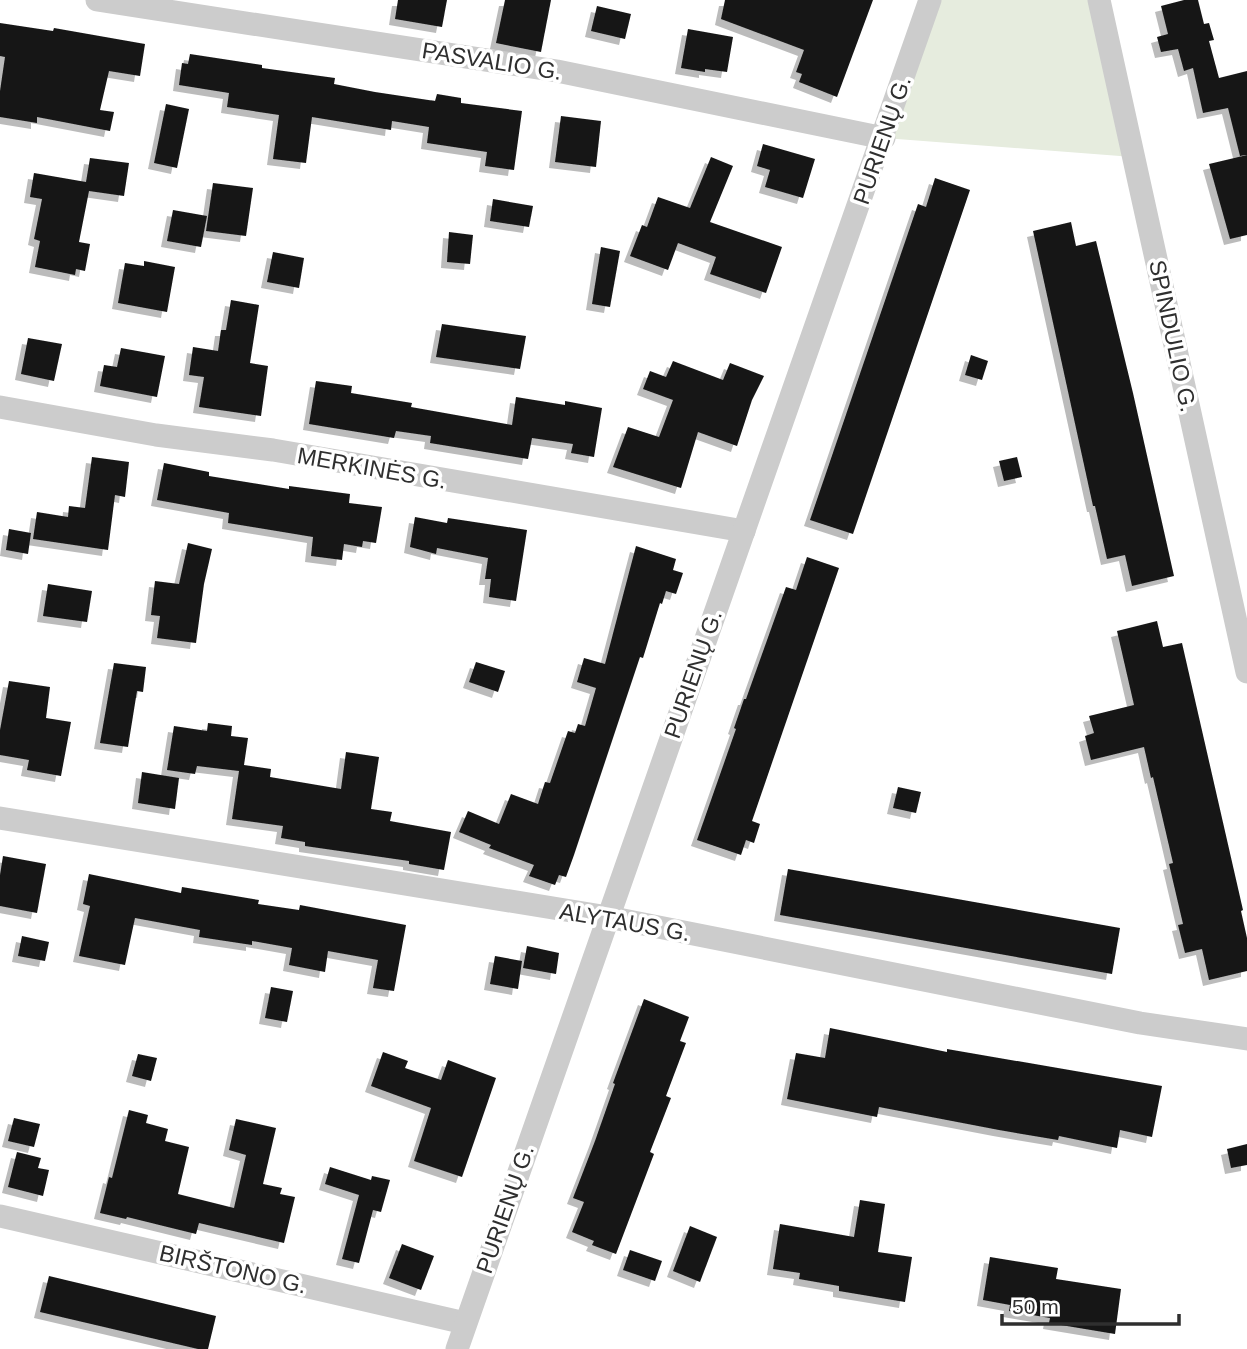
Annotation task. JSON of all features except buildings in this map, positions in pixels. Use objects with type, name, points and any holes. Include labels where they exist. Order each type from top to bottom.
[{"type":"street","name":"PASVALIO G.","points":[[97,0],[557,71],[884,138]]},
{"type":"street","name":"PURIENŲ G.","points":[[457,1349],[884,138],[930,0]]},
{"type":"street","name":"SPINDULIO G.","points":[[1099,0],[1247,672]]},
{"type":"street","name":"MERKINĖS G.","points":[[0,407],[156,435],[273,450],[744,531]]},
{"type":"street","name":"ALYTAUS G.","points":[[0,818],[608,917],[1140,1023],[1247,1039]]},
{"type":"street","name":"BIRŠTONO G.","points":[[0,1216],[465,1324]]},
{"type":"shaded area","points":[[931,0],[1099,0],[1133,157],[884,138]]}]
